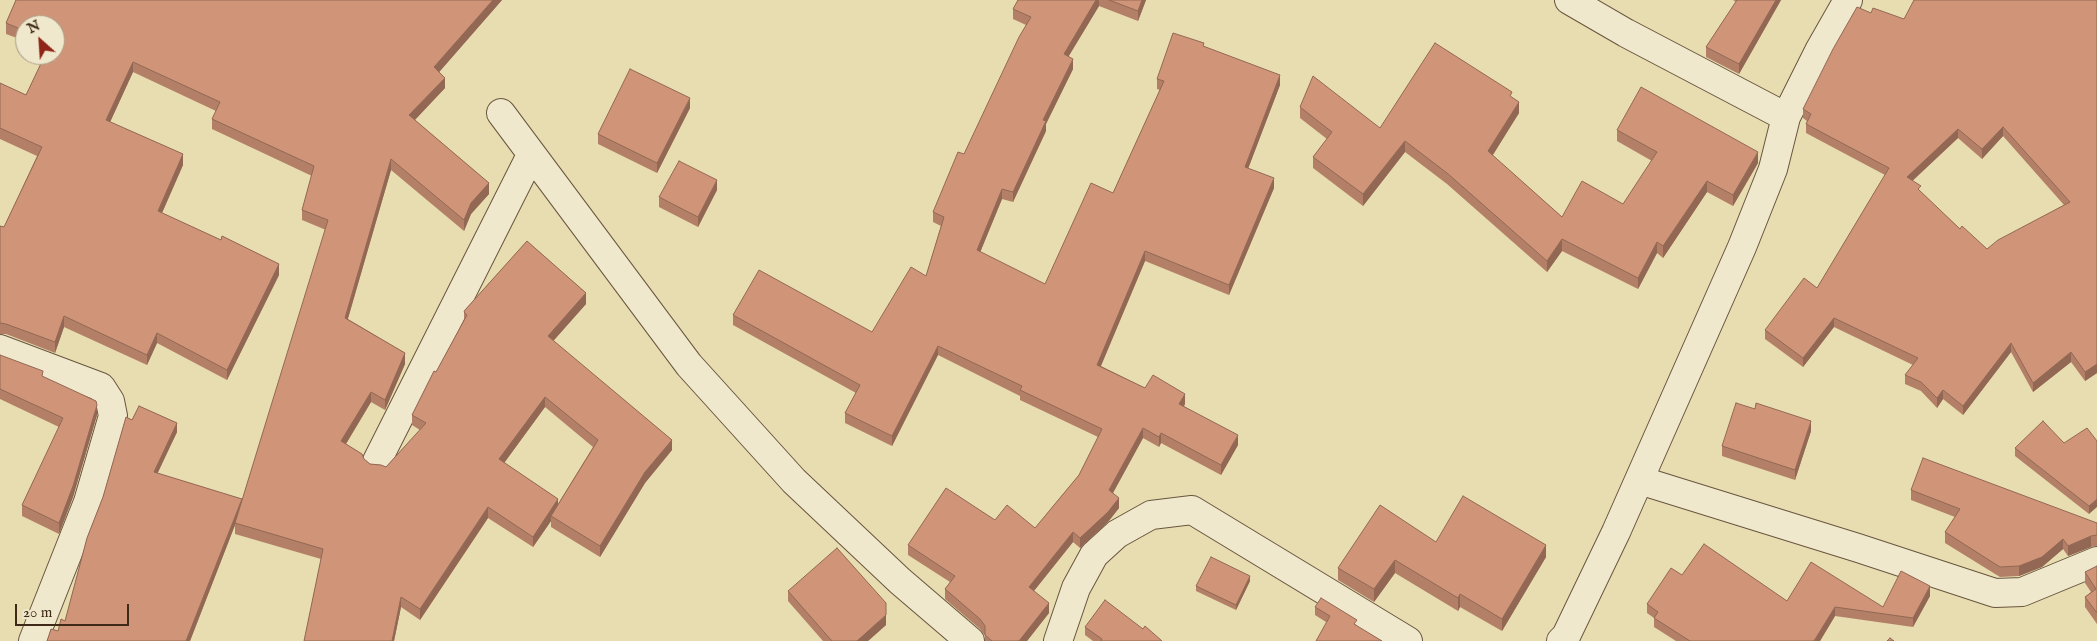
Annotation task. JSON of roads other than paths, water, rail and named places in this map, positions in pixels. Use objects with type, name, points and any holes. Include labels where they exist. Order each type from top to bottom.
[{"type":"street","points":[[1569,0],[1786,117]]},
{"type":"street","points":[[1561,641],[1566,636],[1587,593],[1639,480],[1748,229],[1773,169],[1786,117],[1819,51],[1848,0]]},
{"type":"street","points":[[500,113],[689,365],[794,481],[900,581],[970,641]]},
{"type":"street","points":[[377,461],[531,155]]},
{"type":"street","points":[[0,349],[100,387],[110,401],[113,416],[88,502],[33,641]]},
{"type":"street","points":[[1639,480],[1995,593],[2022,592],[2097,561]]},
{"type":"street","points":[[1058,641],[1076,588],[1094,555],[1117,534],[1151,515],[1192,510],[1408,641]]}]
